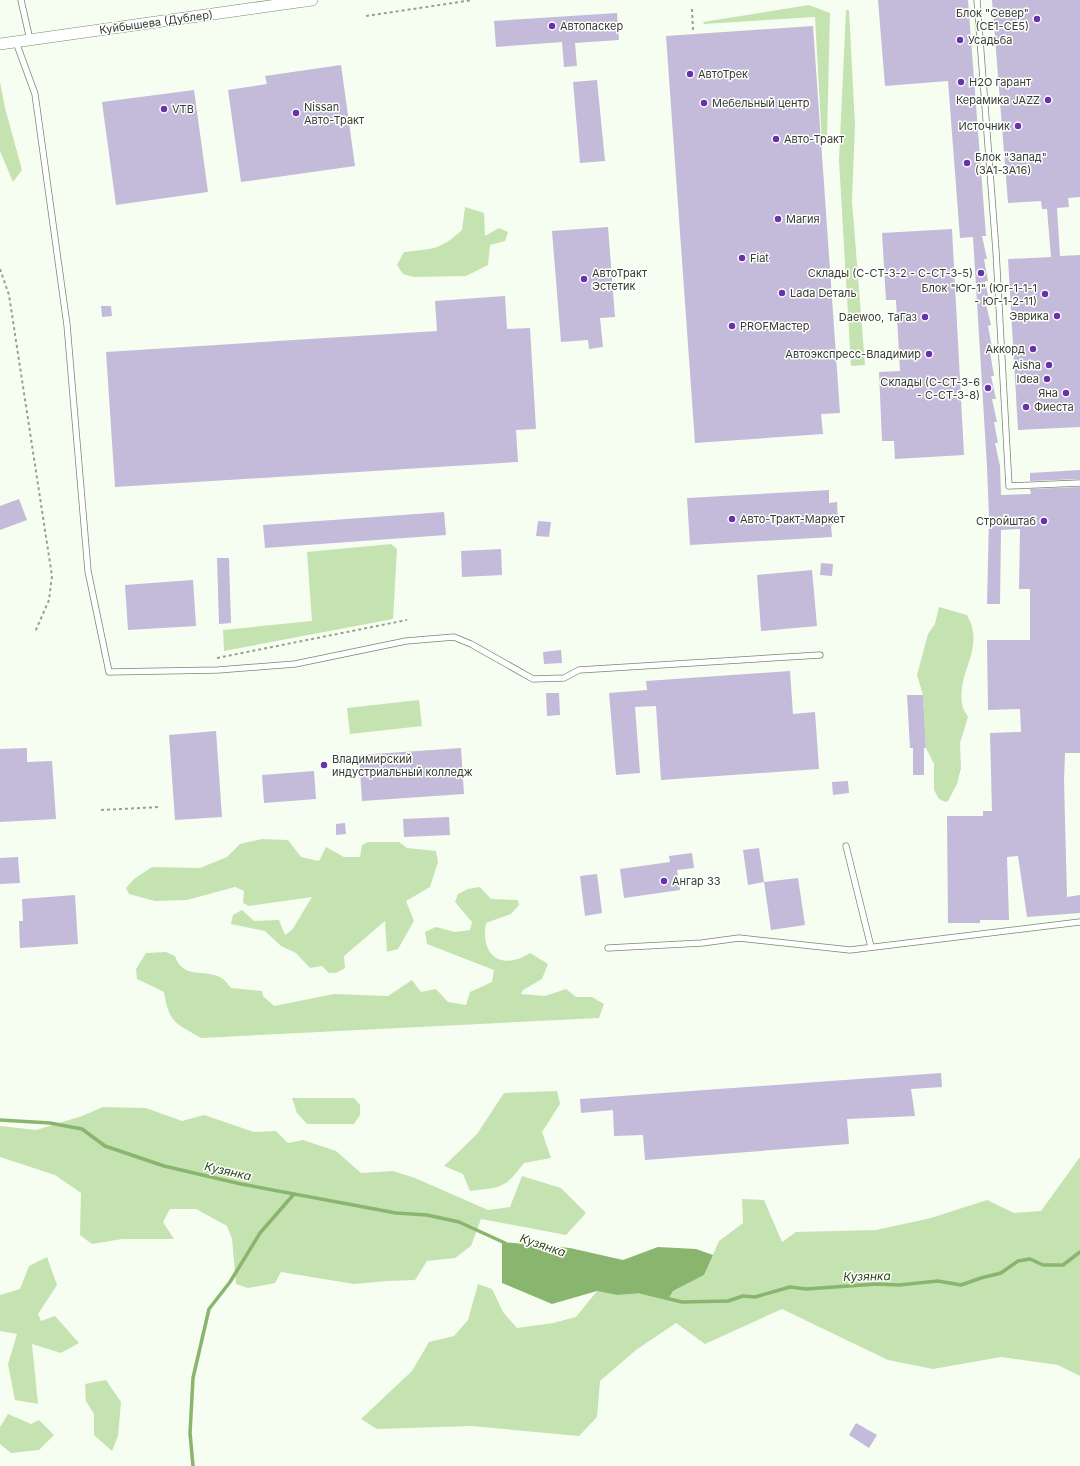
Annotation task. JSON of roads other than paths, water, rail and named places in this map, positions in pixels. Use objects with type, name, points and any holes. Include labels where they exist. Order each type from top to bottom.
[{"type":"street","name":"Куйбышева (Дублер)","points":[[0,44],[312,0]]},
{"type":"lane","points":[[21,0],[30,40]]},
{"type":"lane","points":[[977,0],[996,251],[1009,486],[1080,483]]},
{"type":"lane","points":[[16,42],[35,94],[67,326],[88,571],[109,672],[218,670],[295,664],[406,641],[454,638],[471,644],[533,679],[564,678],[578,670],[820,656]]},
{"type":"lane","points":[[846,846],[871,946]]},
{"type":"lane","points":[[608,948],[702,943],[739,938],[850,950],[871,946],[1080,922]]},
{"type":"waterway","name":"Кузянка","points":[[0,1120],[50,1123],[82,1129],[105,1146],[164,1166],[241,1184],[396,1213],[427,1215],[459,1222],[505,1243]]},
{"type":"waterway","points":[[193,1466],[190,1433],[193,1378],[209,1309],[230,1282],[260,1233],[294,1194]]},
{"type":"waterway","name":"Кузянка","points":[[641,1292],[682,1302],[728,1301],[743,1296],[755,1297],[790,1287],[806,1289],[877,1284],[899,1285],[938,1281],[961,1285],[1001,1273],[1018,1261],[1030,1259],[1043,1265],[1063,1265],[1080,1252]]},
{"type":"place","name":"Блок \"Север\" (СЕ1-СЕ5)","points":[[1037,19]]},
{"type":"place","name":"Автопаскер","points":[[552,26]]},
{"type":"place","name":"Усадьба","points":[[960,40]]},
{"type":"place","name":"АвтоТрек","points":[[690,74]]},
{"type":"place","name":"H2O гарант","points":[[961,82]]},
{"type":"place","name":"Керамика JAZZ","points":[[1048,100]]},
{"type":"place","name":"Мебельный центр","points":[[704,103]]},
{"type":"place","name":"VTB","points":[[164,109]]},
{"type":"place","name":"Nissan Авто-Тракт","points":[[296,113]]},
{"type":"place","name":"Источник","points":[[1018,126]]},
{"type":"place","name":"Авто-Тракт","points":[[776,139]]},
{"type":"place","name":"Блок \"Запад\" (ЗА1-ЗА16)","points":[[967,163]]},
{"type":"place","name":"Магия","points":[[778,219]]},
{"type":"place","name":"Fiat","points":[[742,258]]},
{"type":"place","name":"Склады (С-СТ-3-2 - С-СТ-3-5)","points":[[981,273]]},
{"type":"place","name":"АвтоТракт Эстетик","points":[[584,279]]},
{"type":"place","name":"Lada Dеталь","points":[[782,293]]},
{"type":"place","name":"Блок \"Юг-1\" (Юг-1-1-1 - Юг-1-2-11)","points":[[1045,294]]},
{"type":"place","name":"Эврика","points":[[1057,316]]},
{"type":"place","name":"Daewoo, ТаГаз","points":[[925,317]]},
{"type":"place","name":"PROFМастер","points":[[732,326]]},
{"type":"place","name":"Аккорд","points":[[1033,349]]},
{"type":"place","name":"Автоэкспресс-Владимир","points":[[929,354]]},
{"type":"place","name":"Aisha","points":[[1049,365]]},
{"type":"place","name":"Idea","points":[[1047,379]]},
{"type":"place","name":"Склады (С-СТ-3-6 - С-СТ-3-8)","points":[[988,388]]},
{"type":"place","name":"Яна","points":[[1066,393]]},
{"type":"place","name":"Фиеста","points":[[1026,407]]},
{"type":"place","name":"Авто-Тракт-Маркет","points":[[732,519]]},
{"type":"place","name":"Стройштаб","points":[[1044,521]]},
{"type":"place","name":"Владимирский индустриальный колледж","points":[[324,765]]},
{"type":"place","name":"Ангар 33","points":[[664,881]]}]
